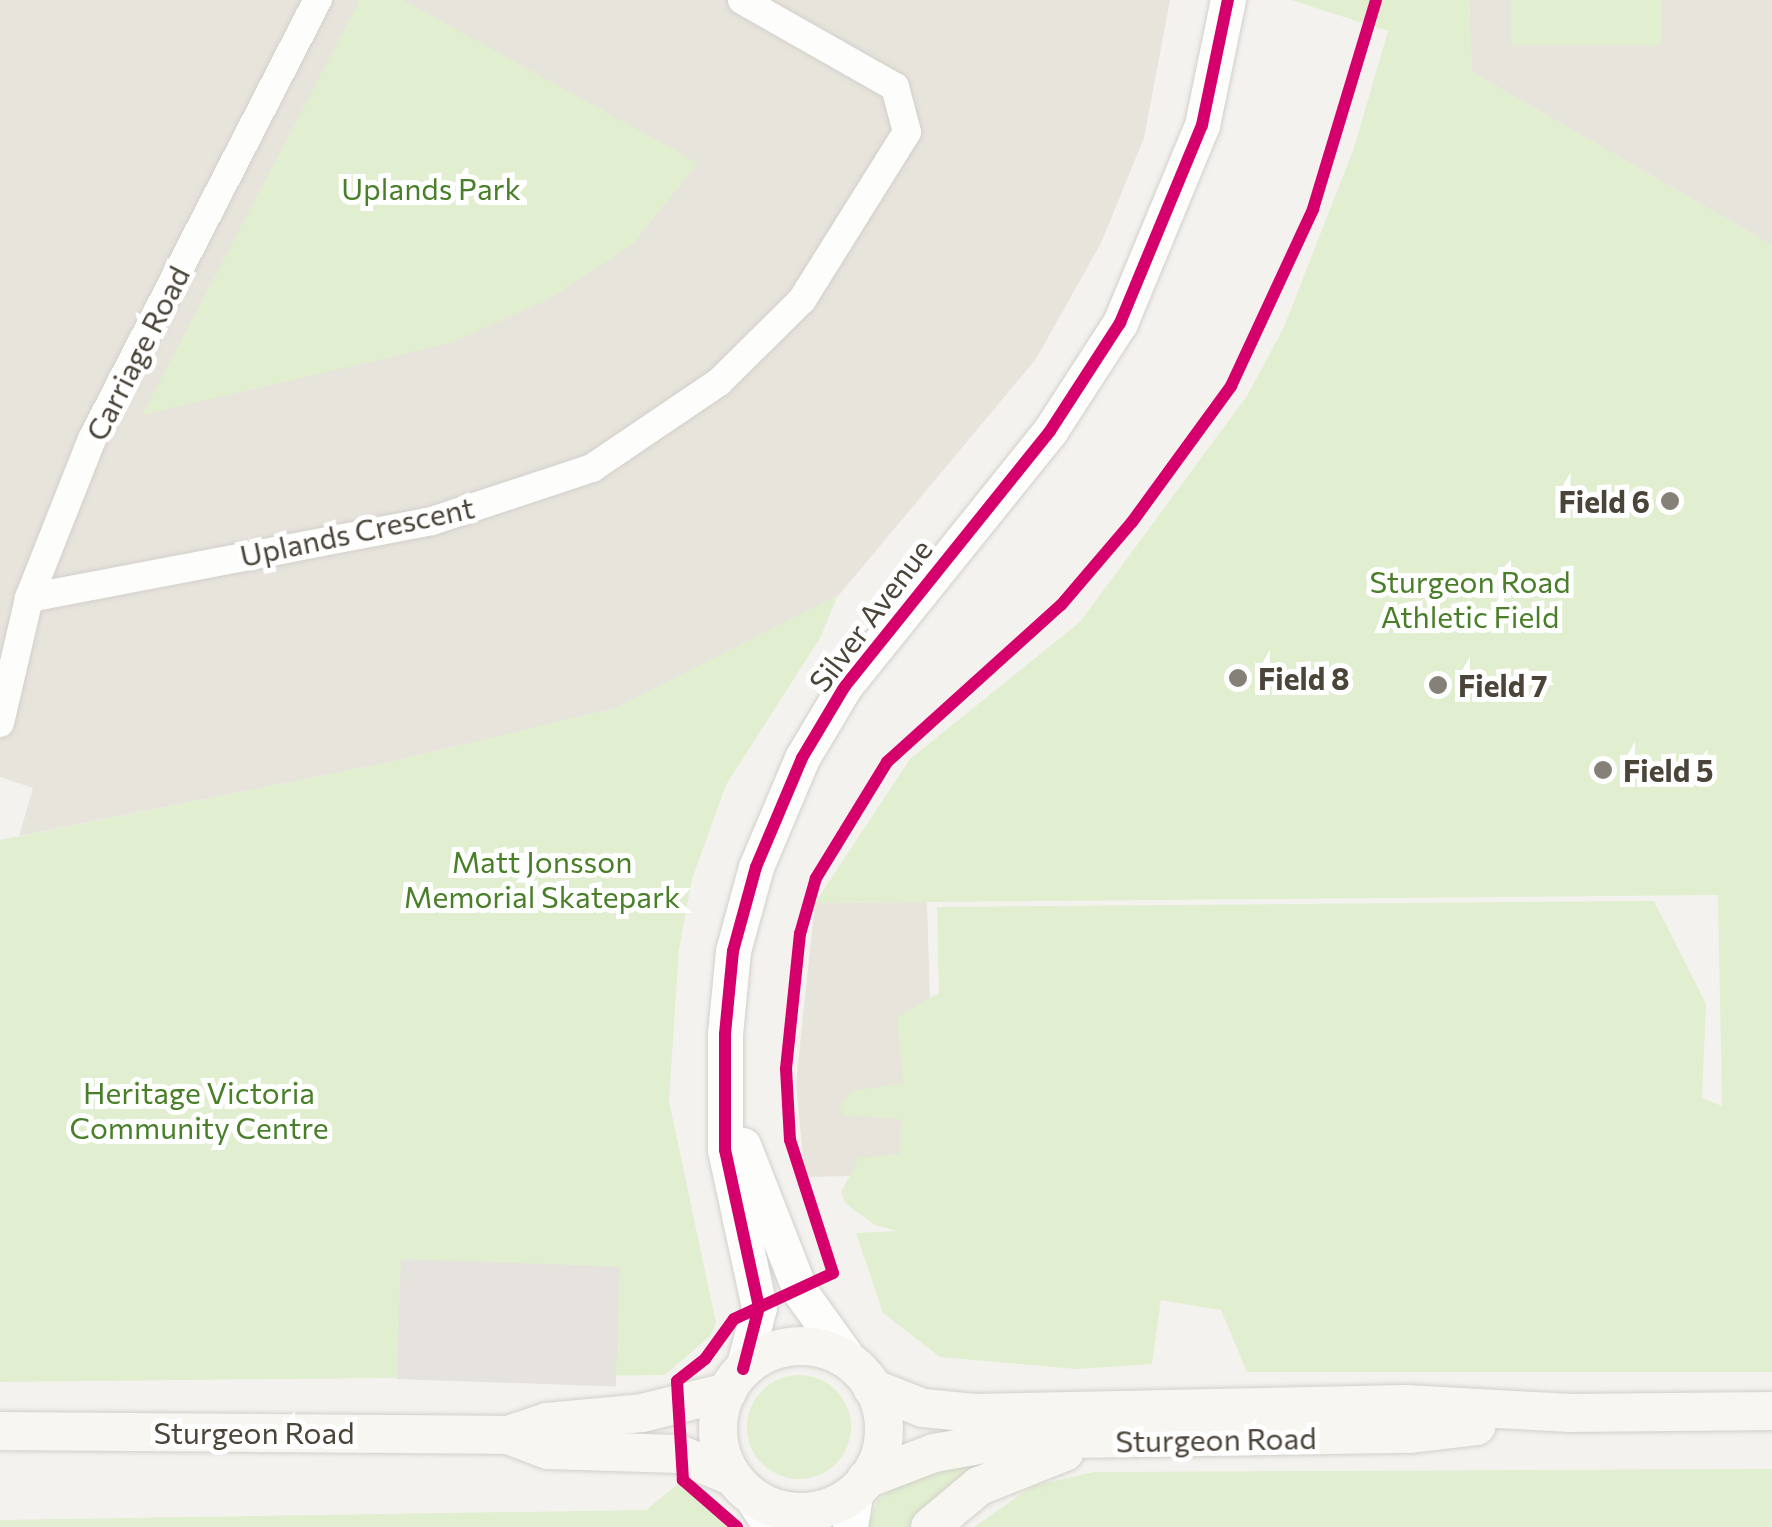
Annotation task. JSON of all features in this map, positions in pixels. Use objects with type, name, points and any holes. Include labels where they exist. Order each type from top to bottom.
[{"type":"main road","points":[[797,1346],[827,1350],[863,1376],[883,1434],[861,1484],[831,1506],[802,1512],[742,1485],[718,1435],[734,1381],[768,1352],[797,1346]]},
{"type":"main road","name":"Sturgeon Road","points":[[863,1376],[924,1408],[975,1413],[1406,1404],[1571,1413],[1772,1411]]},
{"type":"main road","name":"Sturgeon Road","points":[[0,1432],[508,1435],[547,1422],[642,1413],[734,1381]]},
{"type":"main road","name":"Sturgeon Road","points":[[861,1484],[972,1445],[1410,1434],[1571,1413]]},
{"type":"main road","name":"Sturgeon Road","points":[[508,1435],[548,1450],[679,1454],[742,1485]]},
{"type":"main road","points":[[930,1527],[979,1486],[1012,1470],[1110,1441]]},
{"type":"street","name":"Carriage Road","points":[[0,723],[29,598],[108,405],[318,0]]},
{"type":"street","name":"Uplands Crescent","points":[[29,598],[432,521],[592,468],[718,382],[802,300],[906,132],[895,86],[742,0]]},
{"type":"street","name":"Silver Avenue","points":[[734,1381],[759,1307],[725,1150],[727,994],[742,910],[788,787],[878,638],[1050,431],[1120,322],[1202,125],[1228,0]]},
{"type":"street","name":"Silver Avenue","points":[[725,1066],[766,1216],[801,1293],[863,1376]]},
{"type":"street","points":[[850,1527],[861,1484]]},
{"type":"street","points":[[742,1485],[771,1527]]},
{"type":"shaded area","points":[[0,0],[1170,0],[1144,138],[1101,243],[1036,359],[839,595],[616,708],[395,761],[19,836],[33,788],[0,777]]},
{"type":"shaded area","points":[[1469,0],[1772,0],[1772,245],[1472,72]]},
{"type":"shaded area","points":[[927,902],[935,1174],[805,1177],[796,1083],[815,903]]},
{"type":"shaded area","points":[[401,1259],[620,1267],[616,1387],[397,1379]]},
{"type":"green space","name":"Uplands Park","points":[[360,0],[403,0],[698,163],[632,245],[547,300],[451,343],[142,415]]},
{"type":"green space","name":"Sturgeon Road Athletic Field","points":[[1291,0],[1469,0],[1472,72],[1772,245],[1772,1372],[1247,1372],[1221,1310],[1161,1300],[1152,1364],[1076,1369],[940,1357],[883,1313],[856,1233],[897,1231],[875,1225],[845,1203],[841,1192],[859,1158],[900,1154],[901,1119],[844,1115],[839,1105],[853,1091],[903,1083],[897,1017],[939,993],[937,907],[1654,901],[1706,1004],[1702,1098],[1722,1106],[1718,895],[815,903],[910,759],[1080,622],[1247,396],[1284,327],[1354,148],[1388,31]]},
{"type":"green space","points":[[1511,0],[1661,0],[1661,45],[1511,45]]},
{"type":"green space","points":[[838,595],[820,638],[726,785],[692,879],[679,949],[669,1101],[716,1323],[711,1335],[665,1375],[0,1382],[0,840],[395,761],[616,708]]},
{"type":"green space","points":[[799,1375],[819,1379],[836,1390],[847,1407],[851,1427],[847,1447],[836,1464],[819,1475],[799,1479],[779,1475],[762,1464],[751,1447],[747,1427],[751,1407],[762,1390],[779,1379]]},
{"type":"green space","points":[[984,1457],[986,1463],[952,1483],[914,1527],[867,1527],[878,1500],[898,1484]]},
{"type":"green space","points":[[1772,1469],[1772,1527],[974,1527],[1033,1486],[1094,1472]]},
{"type":"green space","points":[[683,1480],[737,1527],[0,1527],[0,1520],[646,1510]]},
{"type":"cycle path","points":[[743,1369],[759,1307],[725,1150],[725,1034],[733,951],[756,867],[802,758],[845,686],[1050,431],[1120,323],[1202,125],[1228,0]]},
{"type":"cycle path","points":[[737,1527],[683,1480],[677,1381],[705,1359],[734,1319],[833,1273],[790,1140],[786,1069],[800,934],[816,878],[887,762],[1061,605],[1132,522],[1231,386],[1313,209],[1376,0]]},
{"type":"place","name":"Field 6","points":[[1670,501]]},
{"type":"place","name":"Field 8","points":[[1238,678]]},
{"type":"place","name":"Field 7","points":[[1438,685]]},
{"type":"place","name":"Field 5","points":[[1603,770]]},
{"type":"park label","name":"Matt Jonsson Memorial Skatepark","points":[[542,878]]},
{"type":"park label","name":"Heritage Victoria Community Centre","points":[[199,1109]]}]
